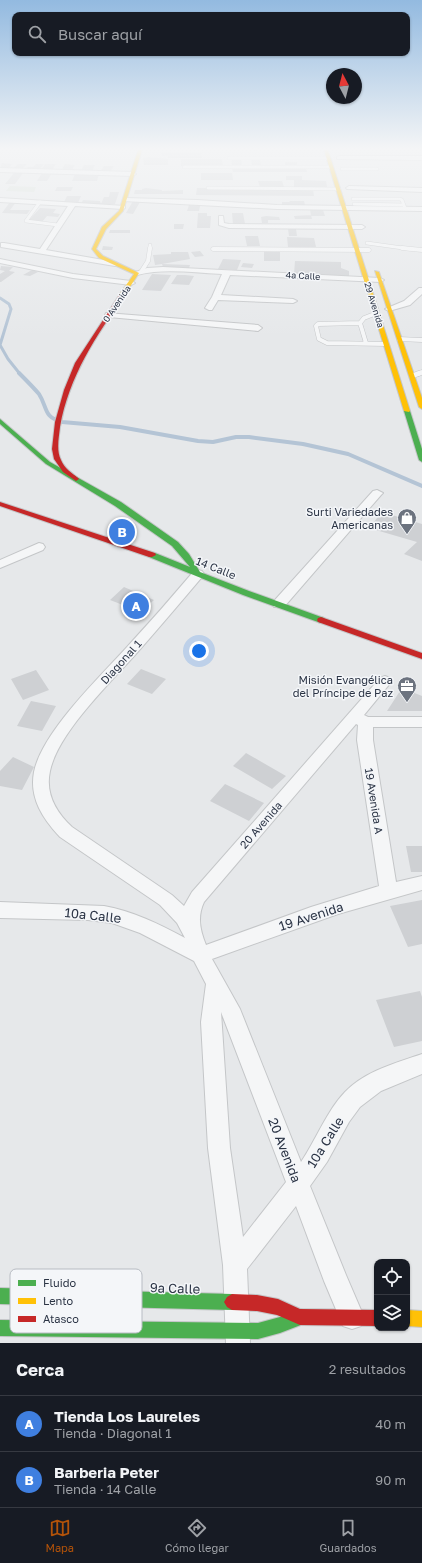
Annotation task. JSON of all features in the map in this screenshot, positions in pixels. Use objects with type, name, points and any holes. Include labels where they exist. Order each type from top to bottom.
[{"type":"street","points":[[42,251],[67,213]]},
{"type":"street","name":"0 Avenida","points":[[76,479],[68,473],[57,459],[55,449],[56,434],[64,402],[78,362],[139,272],[114,264],[96,254],[94,249],[101,232],[119,213]]},
{"type":"street","name":"29 Avenida","points":[[345,213],[422,460]]},
{"type":"street","name":"29 Avenida","points":[[357,213],[399,339],[419,391],[422,407]]},
{"type":"street","points":[[221,217],[222,224],[229,226],[362,227]]},
{"type":"street","points":[[4,245],[114,264]]},
{"type":"street","points":[[0,261],[73,276],[131,282]]},
{"type":"street","name":"4a Calle","points":[[139,272],[163,269],[380,280]]},
{"type":"street","points":[[209,308],[216,297],[227,272]]},
{"type":"street","points":[[389,309],[407,303],[422,290]]},
{"type":"street","points":[[216,297],[293,301]]},
{"type":"street","points":[[109,315],[258,328]]},
{"type":"street","points":[[0,421],[48,463],[118,504],[175,544],[186,556],[198,574]]},
{"type":"street","points":[[280,604],[377,494]]},
{"type":"street","name":"14 Calle","points":[[0,504],[166,560],[198,574],[422,656]]},
{"type":"street","points":[[0,564],[39,547]]},
{"type":"street","name":"Diagonal 1","points":[[192,935],[183,917],[166,900],[66,832],[54,820],[44,804],[40,785],[46,757],[75,715],[198,574]]},
{"type":"street","name":"20 Avenida","points":[[352,1317],[298,1184],[230,1009],[215,984],[192,935],[190,914],[198,898],[360,719],[385,681]]},
{"type":"street","points":[[360,719],[422,722]]},
{"type":"street","name":"19 Avenida A","points":[[360,719],[365,740],[389,891]]},
{"type":"street","name":"19 Avenida","points":[[201,954],[283,925],[389,891],[422,883]]},
{"type":"street","name":"10a Calle","points":[[0,910],[92,912],[109,914],[126,918],[146,926],[182,947],[201,954]]},
{"type":"street","points":[[215,984],[211,1022],[219,1140],[235,1265],[247,1303],[248,1337]]},
{"type":"street","name":"10a Calle","points":[[235,1265],[298,1184],[320,1153],[349,1104],[358,1094],[368,1087],[398,1072],[422,1064]]},
{"type":"street","name":"9a Calle","points":[[0,1296],[10,1296]]},
{"type":"street","name":"9a Calle","points":[[142,1300],[247,1303],[278,1307],[300,1317]]},
{"type":"street","name":"9a Calle","points":[[138,1333],[248,1337],[300,1317],[374,1318]]},
{"type":"street","points":[[410,1318],[422,1319]]},
{"type":"street","name":"9a Calle","points":[[0,1328],[10,1328]]},
{"type":"lane","points":[[32,213],[26,220],[58,225]]},
{"type":"lane","points":[[139,272],[148,260],[150,245]]},
{"type":"lane","points":[[213,249],[357,250],[370,253],[422,250]]},
{"type":"lane","points":[[376,313],[364,318],[360,323],[318,324],[316,326],[319,339],[323,343],[327,344],[386,344]]},
{"type":"lane","points":[[360,323],[366,344]]},
{"type":"lane","points":[[399,339],[422,340]]},
{"type":"lane","points":[[412,376],[422,372]]},
{"type":"building","points":[[2,213],[28,213],[27,214]]},
{"type":"building","points":[[36,213],[60,214],[58,217],[47,216],[42,222],[29,220]]},
{"type":"building","points":[[198,213],[207,213],[207,216],[211,216],[210,228],[197,228]]},
{"type":"building","points":[[232,213],[243,213],[245,224],[233,224]]},
{"type":"building","points":[[311,213],[324,213],[325,216],[311,216]]},
{"type":"building","points":[[311,215],[312,219],[295,219],[294,216]]},
{"type":"building","points":[[261,217],[279,217],[280,220],[268,220],[268,223],[262,223]]},
{"type":"building","points":[[174,224],[184,224],[183,229],[174,229]]},
{"type":"building","points":[[288,229],[296,229],[297,236],[289,236]]},
{"type":"building","points":[[110,230],[130,230],[130,233],[109,233]]},
{"type":"building","points":[[245,236],[258,236],[260,246],[247,246]]},
{"type":"building","points":[[287,237],[314,238],[316,247],[288,247]]},
{"type":"building","points":[[103,246],[113,247],[112,250],[102,250]]},
{"type":"building","points":[[200,251],[204,256],[195,257],[191,252]]},
{"type":"building","points":[[264,251],[280,251],[280,261],[264,261]]},
{"type":"building","points":[[171,252],[188,252],[190,259],[155,265],[153,255],[171,254]]},
{"type":"building","points":[[223,259],[241,260],[237,270],[218,269]]},
{"type":"building","points":[[295,261],[341,262],[341,268],[349,271],[349,276],[294,274]]},
{"type":"building","points":[[243,263],[254,264],[252,268],[241,267]]},
{"type":"building","points":[[162,264],[190,265],[189,268],[163,267]]},
{"type":"building","points":[[1,266],[13,267],[9,271],[15,272],[0,282],[0,274],[5,271],[0,270]]},
{"type":"building","points":[[32,270],[38,272],[30,276],[23,275]]},
{"type":"building","points":[[152,274],[171,275],[161,291],[142,290]]},
{"type":"building","points":[[177,275],[194,276],[189,285],[171,284]]},
{"type":"building","name":"Surti Variedades Americanas","points":[[382,512],[422,524],[422,561],[404,554],[417,542],[369,528]]},
{"type":"building","points":[[125,527],[131,531],[120,536],[112,533]]},
{"type":"building","points":[[124,587],[154,600],[141,612],[110,600]]},
{"type":"building","points":[[141,669],[166,679],[152,694],[127,684]]},
{"type":"building","points":[[36,670],[49,690],[23,700],[11,679]]},
{"type":"building","name":"Misión Evangélica del Príncipe de Paz","points":[[402,688],[422,696],[422,711],[387,711]]},
{"type":"building","points":[[31,701],[56,706],[42,731],[17,726]]},
{"type":"building","points":[[246,753],[286,776],[272,789],[233,766]]},
{"type":"building","points":[[13,757],[34,767],[22,790],[0,786],[0,771]]},
{"type":"building","points":[[225,784],[264,803],[249,821],[210,801]]},
{"type":"building","points":[[406,846],[422,846],[422,872],[411,872]]},
{"type":"building","points":[[422,900],[422,944],[408,947],[390,906]]},
{"type":"building","points":[[420,991],[422,997],[422,1041],[394,1047],[376,1000]]},
{"type":"waterway","points":[[0,298],[9,304],[11,309],[0,345],[8,359],[20,374]]},
{"type":"waterway","points":[[19,373],[39,394],[49,415],[62,422],[120,427],[198,441],[213,442],[236,437],[249,437],[303,444],[348,454],[422,486]]},
{"type":"traffic: fast","points":[[407,411],[422,460]]},
{"type":"traffic: fast","points":[[0,421],[48,463],[118,504],[175,544],[186,556],[198,574]]},
{"type":"traffic: fast","points":[[152,555],[246,593],[321,620]]},
{"type":"traffic: fast","points":[[0,1296],[10,1296]]},
{"type":"traffic: fast","points":[[142,1300],[232,1302]]},
{"type":"traffic: fast","points":[[142,1330],[258,1331],[280,1325],[300,1317]]},
{"type":"traffic: fast","points":[[0,1328],[10,1328]]},
{"type":"traffic: slow","points":[[119,213],[104,228],[94,249],[101,257],[137,273],[122,295]]},
{"type":"traffic: slow","points":[[345,213],[407,411]]},
{"type":"traffic: slow","points":[[377,272],[422,407]]},
{"type":"traffic: slow","points":[[410,1318],[422,1319]]},
{"type":"traffic: jam","points":[[76,479],[63,468],[57,459],[55,449],[58,422],[67,390],[78,363],[92,339],[122,295]]},
{"type":"traffic: jam","points":[[0,504],[152,555]]},
{"type":"traffic: jam","points":[[321,620],[422,656]]},
{"type":"traffic: jam","points":[[232,1302],[257,1303],[278,1307],[300,1317],[374,1318]]},
{"type":"place","name":"Barberia Peter","points":[[122,532]]},
{"type":"place","name":"Surti Variedades Americanas","points":[[407,535]]},
{"type":"place","name":"Tienda Los Laureles","points":[[136,606]]},
{"type":"place","name":"Misión Evangélica del Príncipe de Paz","points":[[407,703]]}]
